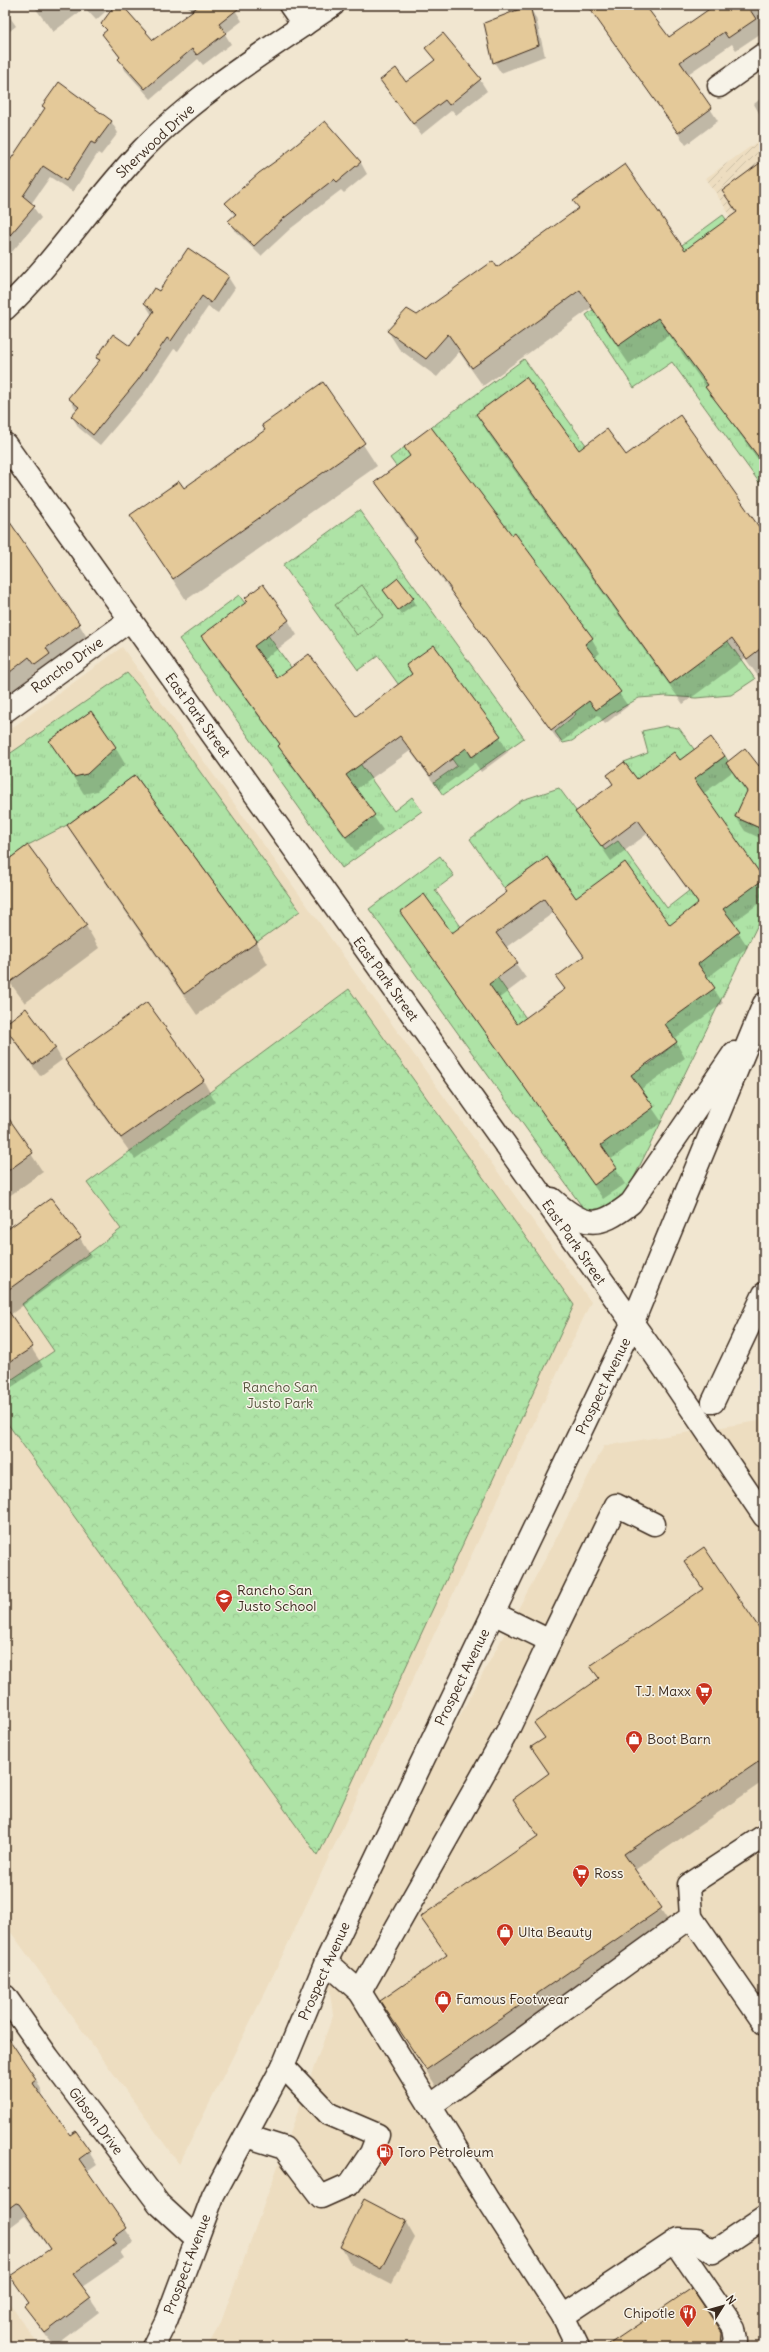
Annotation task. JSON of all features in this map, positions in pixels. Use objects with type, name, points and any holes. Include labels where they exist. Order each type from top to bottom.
[{"type":"street","points":[[290,5],[304,25]]},
{"type":"street","name":"Sherwood Drive","points":[[5,308],[29,285],[107,188],[143,148],[200,100],[333,5]]},
{"type":"street","points":[[719,86],[764,54]]},
{"type":"street","name":"East Park Street","points":[[5,444],[632,1324],[764,1516]]},
{"type":"street","name":"Rancho Drive","points":[[5,711],[130,620]]},
{"type":"street","points":[[529,1179],[564,1210],[579,1219],[590,1222],[604,1221],[614,1217],[631,1203],[761,1011]]},
{"type":"street","name":"Prospect Avenue","points":[[153,2347],[166,2321],[213,2196],[283,2066],[326,1962],[632,1324],[761,1011]]},
{"type":"street","points":[[713,1402],[764,1294]]},
{"type":"street","points":[[360,1992],[507,1732],[616,1505],[654,1524]]},
{"type":"street","points":[[493,1613],[550,1640]]},
{"type":"street","points":[[764,1836],[689,1885],[691,1917],[764,2023]]},
{"type":"street","points":[[430,2106],[691,1917]]},
{"type":"street","points":[[326,1962],[360,1992],[430,2106],[563,2316],[578,2347]]},
{"type":"street","name":"Gibson Drive","points":[[5,1996],[48,2057],[159,2204],[196,2239]]},
{"type":"street","points":[[246,2136],[284,2148],[321,2197],[350,2184],[372,2153],[378,2135],[329,2114],[283,2066]]},
{"type":"street","points":[[563,2316],[679,2240],[696,2240],[713,2252],[764,2218]]},
{"type":"street","points":[[675,2242],[734,2328],[736,2341],[733,2347]]},
{"type":"shaded area","points":[[764,137],[764,268],[706,178]]},
{"type":"shaded area","name":"Rancho San Justo School","points":[[122,647],[591,1302],[268,1986],[179,2164],[5,1924],[5,733]]},
{"type":"shaded area","points":[[764,1351],[764,2347],[207,2347],[220,2325],[333,2015],[326,1962],[549,1552],[604,1446],[759,1421],[760,1361]]},
{"type":"shaded area","points":[[5,2297],[40,2347],[5,2347]]},
{"type":"green space","points":[[723,215],[764,273],[764,489],[672,362],[634,388],[586,315]]},
{"type":"green space","points":[[524,359],[755,679],[731,695],[696,698],[666,696],[639,698],[611,714],[572,741],[563,743],[555,732],[576,714],[390,458]]},
{"type":"green space","points":[[359,510],[524,738],[443,795],[434,782],[457,766],[378,656],[358,670],[283,565]]},
{"type":"green space","points":[[362,585],[384,616],[357,635],[335,605]]},
{"type":"green space","points":[[239,595],[394,811],[412,797],[422,811],[342,868],[179,639]]},
{"type":"green space","points":[[127,673],[140,688],[300,911],[257,942],[135,775],[67,825],[28,845],[5,862],[5,757]]},
{"type":"green space","points":[[666,726],[679,728],[708,769],[725,756],[728,761],[726,763],[748,791],[735,817],[764,830],[764,912],[622,1202],[594,1212],[583,1208],[369,909],[440,856],[454,876],[435,890],[572,1083],[629,1041],[648,1065],[677,1042],[547,857],[504,888],[470,839],[522,800],[559,788],[605,850],[618,841],[667,908],[708,876],[624,762],[648,753],[642,731]]},
{"type":"green space","name":"Rancho San Justo Park","points":[[349,989],[574,1305],[318,1856],[5,1420],[5,1384],[54,1351],[22,1304],[121,1229],[87,1183]]},
{"type":"building","points":[[115,5],[122,5],[153,40],[200,5],[243,5],[219,24],[226,33],[197,55],[192,49],[145,89],[118,59],[120,57],[102,34],[107,30],[101,24]]},
{"type":"building","points":[[530,5],[539,45],[493,63],[484,23]]},
{"type":"building","points":[[587,5],[645,5],[669,37],[715,5],[747,5],[756,19],[728,38],[724,32],[680,62],[712,108],[678,133]]},
{"type":"building","points":[[443,33],[481,79],[449,105],[445,100],[413,124],[380,80],[396,68],[406,82],[435,60],[425,48]]},
{"type":"building","points":[[59,82],[112,121],[95,144],[91,142],[66,181],[43,166],[23,196],[35,206],[5,241],[5,168],[45,108],[42,106]]},
{"type":"building","points":[[325,121],[361,162],[337,182],[334,179],[284,218],[254,246],[228,221],[236,214],[225,203],[259,173],[280,158]]},
{"type":"building","points":[[764,160],[764,464],[705,387],[708,385],[658,318],[618,346],[580,290],[472,368],[448,334],[426,359],[387,331],[407,309],[417,315],[493,261],[497,267],[579,208],[573,201],[625,164],[685,250],[737,212],[722,191]]},
{"type":"building","points":[[188,248],[229,276],[211,303],[202,296],[171,341],[167,338],[138,380],[93,435],[71,416],[79,407],[68,398],[100,360],[96,358],[113,334],[130,346],[154,311],[144,303],[154,288],[159,291]]},
{"type":"building","points":[[526,377],[579,450],[607,429],[626,455],[680,415],[764,534],[764,646],[747,659],[732,638],[670,684],[476,414]]},
{"type":"building","points":[[323,382],[365,443],[173,579],[130,515],[179,481],[184,488],[265,430],[262,425]]},
{"type":"building","points":[[431,427],[512,535],[515,533],[593,638],[585,644],[621,692],[596,710],[589,701],[551,730],[450,590],[451,589],[414,540],[417,538],[375,482],[410,456],[404,447]]},
{"type":"building","points":[[5,515],[80,624],[46,648],[50,654],[35,665],[29,657],[5,676]]},
{"type":"building","points":[[398,578],[414,598],[398,610],[383,590]]},
{"type":"building","points":[[263,584],[289,620],[254,646],[277,678],[309,654],[356,716],[412,674],[406,665],[434,645],[501,736],[472,757],[466,748],[430,776],[400,736],[346,775],[375,815],[346,837],[278,746],[280,744],[201,636],[248,601],[245,598]]},
{"type":"building","points":[[91,711],[116,747],[87,774],[74,777],[49,741]]},
{"type":"building","points":[[711,737],[725,756],[694,779],[764,879],[723,909],[740,931],[698,964],[715,988],[665,1024],[677,1042],[631,1075],[654,1107],[601,1145],[617,1168],[594,1185],[400,912],[424,894],[452,933],[507,892],[504,888],[547,857],[576,898],[625,862],[670,925],[698,903],[638,820],[602,847],[575,812],[613,784],[607,775],[624,762],[637,779],[674,752],[680,760]],"holes":[[[544,899],[584,956],[556,977],[565,989],[517,1024],[489,984],[518,963],[496,933]]]},
{"type":"building","points":[[745,748],[759,766],[764,756],[764,830],[735,817],[747,791],[726,763]]},
{"type":"building","points":[[135,775],[257,942],[184,994],[67,825]]},
{"type":"building","points":[[28,845],[87,925],[5,986],[5,862]]},
{"type":"building","points":[[147,1002],[204,1080],[121,1138],[65,1060]]},
{"type":"building","points":[[26,1008],[56,1048],[33,1065],[5,1028],[5,1024]]},
{"type":"building","points":[[5,1113],[33,1153],[5,1173]]},
{"type":"building","points":[[51,1198],[81,1237],[5,1292],[5,1231]]},
{"type":"building","points":[[5,1306],[33,1347],[5,1365]]},
{"type":"building","points":[[704,1547],[764,1635],[764,1758],[624,1854],[662,1908],[426,2070],[380,2001],[447,1955],[420,1917],[538,1836],[513,1799],[549,1773],[531,1747],[545,1738],[534,1723],[599,1678],[590,1666],[703,1589],[684,1561]]},
{"type":"building","points":[[5,2033],[36,2079],[32,2082],[70,2135],[76,2131],[90,2151],[79,2159],[127,2228],[113,2238],[116,2243],[73,2274],[91,2298],[45,2333],[24,2306],[29,2303],[10,2276],[50,2249],[19,2204],[16,2203],[5,2211]]},
{"type":"building","points":[[364,2199],[406,2221],[381,2269],[340,2247]]},
{"type":"building","points":[[692,2288],[722,2333],[721,2345],[718,2347],[605,2347]]},
{"type":"place","name":"Rancho San Justo School","points":[[224,1613]]},
{"type":"place","name":"T.J. Maxx","points":[[704,1706]]},
{"type":"place","name":"Boot Barn","points":[[634,1754]]},
{"type":"place","name":"Ross","points":[[581,1888]]},
{"type":"place","name":"Ulta Beauty","points":[[505,1947]]},
{"type":"place","name":"Famous Footwear","points":[[443,2014]]},
{"type":"place","name":"Toro Petroleum","points":[[385,2167]]},
{"type":"place","name":"Chipotle","points":[[688,2328]]}]
